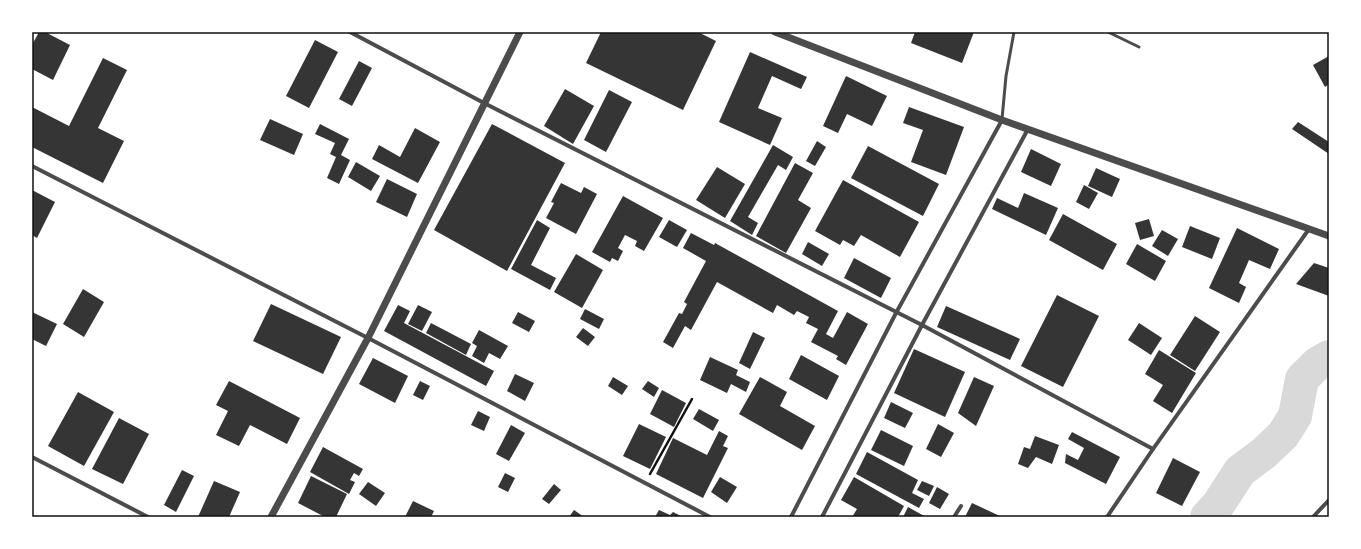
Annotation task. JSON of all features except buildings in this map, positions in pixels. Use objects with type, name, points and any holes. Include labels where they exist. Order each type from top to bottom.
[{"type":"street","points":[[350,32],[484,102],[922,325],[1153,449]]},
{"type":"street","points":[[272,517],[368,338],[520,32]]},
{"type":"street","points":[[775,32],[1002,120],[1329,236]]},
{"type":"street","points":[[791,517],[896,312],[1002,120]]},
{"type":"street","points":[[822,517],[922,325],[1028,129]]},
{"type":"street","points":[[32,166],[368,338],[710,517]]},
{"type":"street","points":[[1108,517],[1153,449],[1309,229]]},
{"type":"street","points":[[32,457],[148,517]]},
{"type":"street","points":[[1313,517],[1329,500]]},
{"type":"street","points":[[954,517],[961,506]]},
{"type":"lane","points":[[1002,120],[1006,76],[1014,32]]},
{"type":"lane","points":[[1108,32],[1139,47]]},
{"type":"path","points":[[644,483],[692,399]]},
{"type":"waterway","points":[[1207,517],[1218,505],[1240,471],[1264,453],[1283,435],[1295,416],[1302,379],[1317,364],[1329,357]]}]
